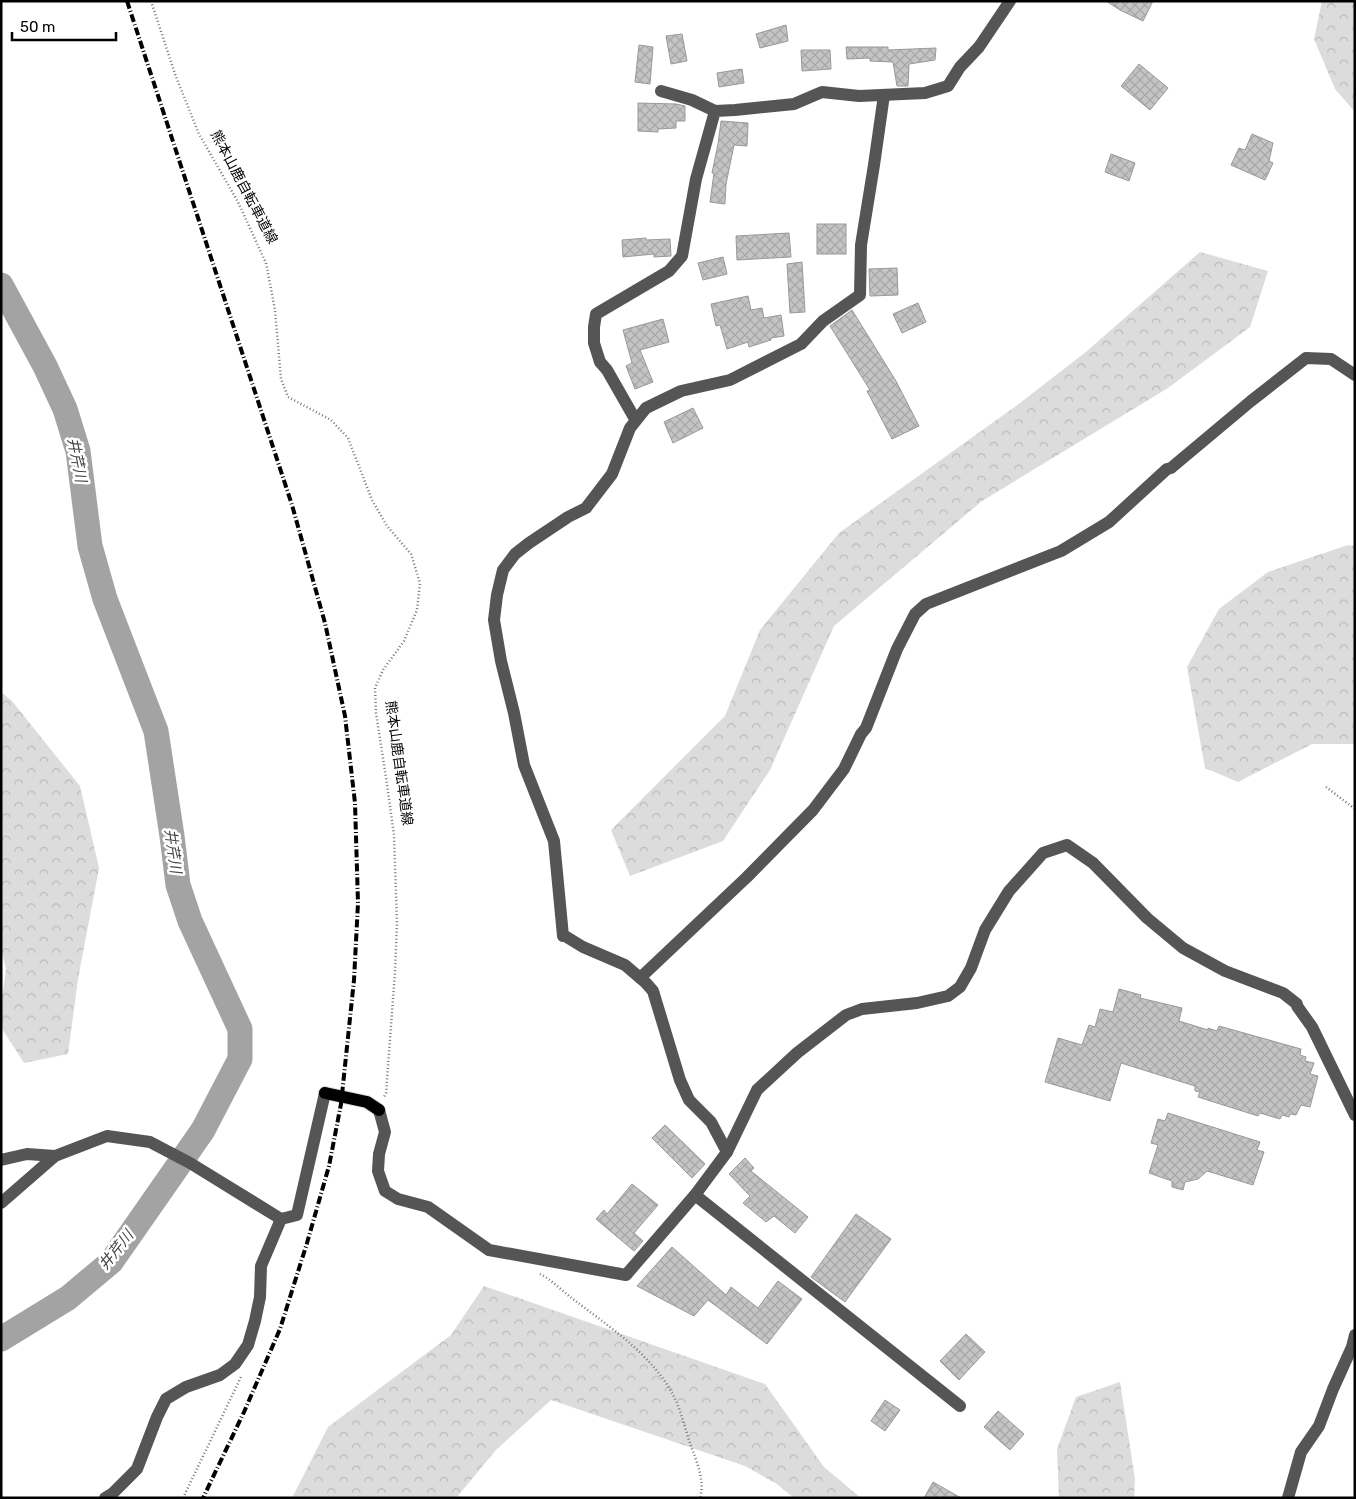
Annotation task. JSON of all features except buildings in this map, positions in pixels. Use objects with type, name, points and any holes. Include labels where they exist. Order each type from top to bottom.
[{"type":"main road","points":[[325,1093],[367,1102],[379,1110]]},
{"type":"street","points":[[661,91],[692,100],[715,111],[794,104],[822,92],[859,96],[925,93],[948,86],[960,67],[979,47],[1010,1]]},
{"type":"street","points":[[727,1152],[711,1122],[689,1100],[680,1080],[653,991],[624,965],[563,936],[554,841],[524,765],[494,620],[497,595],[503,570],[515,554],[568,517],[586,508],[612,474],[630,428],[635,419],[646,408],[681,391],[730,380],[801,344],[823,321],[860,295],[861,245],[874,172],[884,95]]},
{"type":"street","points":[[635,419],[607,370],[600,362],[594,343],[596,314],[668,271],[682,256],[696,179],[715,111]]},
{"type":"street","points":[[640,978],[747,878],[813,810],[844,769],[861,734],[866,728],[897,649],[915,614],[926,604],[1061,551],[1109,522],[1167,469],[1171,468],[1306,358],[1331,359],[1355,375]]},
{"type":"street","points":[[379,1110],[385,1132],[379,1154],[378,1171],[385,1191],[398,1199],[428,1207],[489,1250],[626,1276],[695,1195],[727,1152],[757,1090],[797,1053],[846,1015],[862,1009],[917,1003],[948,996],[960,987],[971,968],[986,930],[1009,890],[1043,853],[1066,845],[1093,863],[1147,918],[1183,948],[1225,972],[1283,994],[1297,1004],[1312,1027],[1355,1115]]},
{"type":"street","points":[[1,1203],[55,1156],[107,1136],[150,1142],[190,1163],[281,1219],[297,1215],[325,1093]]},
{"type":"street","points":[[1,1160],[27,1154],[55,1156]]},
{"type":"street","points":[[695,1195],[960,1406]]},
{"type":"street","points":[[105,1498],[113,1493],[137,1468],[166,1398],[186,1387],[220,1375],[235,1364],[248,1345],[256,1320],[260,1298],[261,1266],[281,1219]]},
{"type":"street","points":[[1288,1498],[1300,1452],[1319,1426],[1352,1347],[1355,1335]]},
{"type":"path","name":"熊本山鹿自転車道線","points":[[151,1],[176,77],[199,134],[238,202],[266,263],[275,310],[281,379],[288,397],[330,420],[348,438],[372,500],[387,526],[411,554],[420,583],[417,610],[404,641],[383,670],[375,688],[376,712],[394,835],[397,924],[386,1093],[379,1110]]},
{"type":"path","points":[[1326,787],[1355,809]]},
{"type":"path","points":[[539,1273],[547,1277],[565,1294],[618,1334],[645,1358],[661,1376],[672,1393],[702,1480],[700,1498]]},
{"type":"green space","points":[[1322,1],[1355,1],[1355,112],[1335,89],[1314,39]]},
{"type":"green space","points":[[1200,252],[1268,271],[1250,327],[1168,388],[982,501],[834,626],[770,770],[723,841],[630,876],[611,830],[725,716],[760,630],[839,533],[1020,403],[1087,351]]},
{"type":"green space","points":[[1348,545],[1355,546],[1355,744],[1312,744],[1238,782],[1205,768],[1187,667],[1219,609],[1268,572]]},
{"type":"green space","points":[[1,692],[12,701],[80,786],[99,868],[78,979],[68,1054],[24,1063],[1,1027],[1,1005],[6,969],[1,948]]},
{"type":"green space","points":[[484,1286],[765,1384],[824,1467],[861,1498],[794,1498],[777,1484],[745,1466],[551,1400],[496,1450],[456,1498],[292,1498],[328,1427],[451,1335]]},
{"type":"green space","points":[[1120,1382],[1135,1479],[1134,1498],[1059,1498],[1057,1449],[1076,1397]]},
{"type":"waterway","name":"井芹川","points":[[1,285],[45,366],[65,409],[78,451],[90,546],[105,599],[156,731],[178,885],[190,921],[240,1029],[240,1059],[203,1130],[111,1262],[68,1298],[1,1339]]},
{"type":"railway","points":[[127,1],[292,505],[325,623],[345,716],[355,803],[358,903],[354,980],[341,1104],[329,1166],[280,1329],[244,1412],[203,1498]]}]
